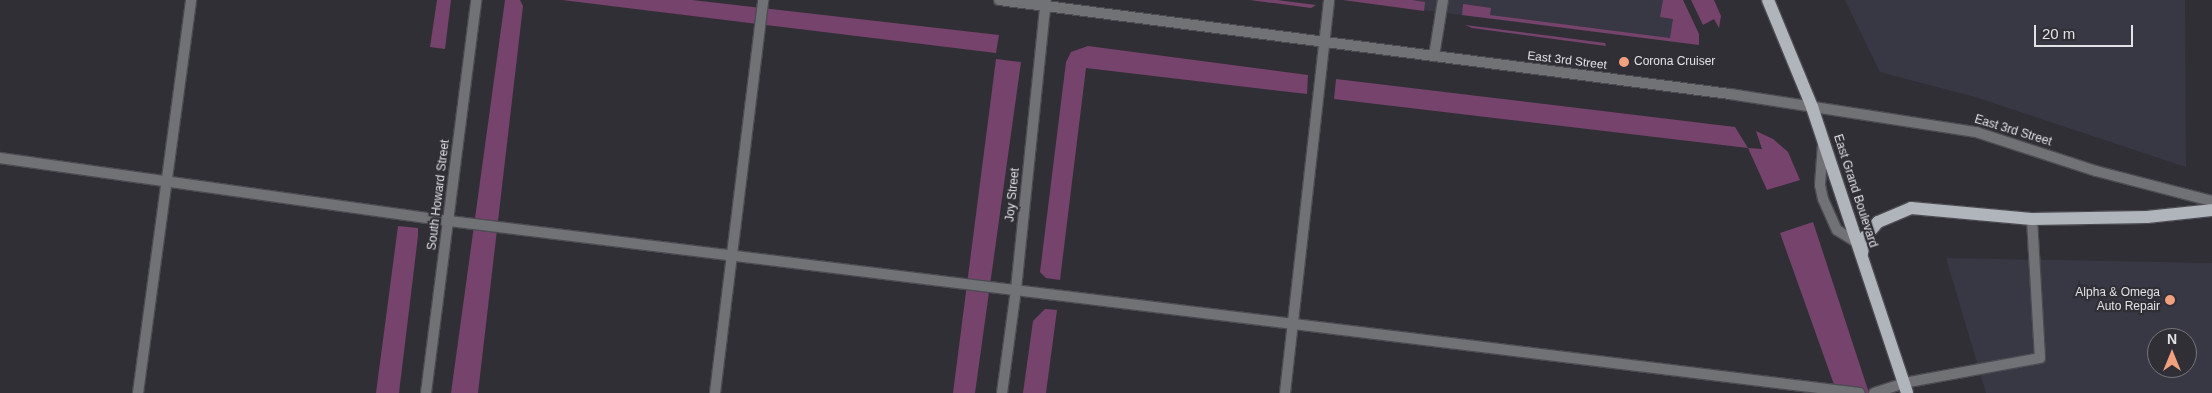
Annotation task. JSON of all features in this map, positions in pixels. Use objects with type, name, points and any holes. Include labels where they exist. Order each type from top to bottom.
[{"type":"main road","name":"East Grand Boulevard","points":[[1768,0],[1812,106],[1906,388]]},
{"type":"main road","points":[[1860,249],[1865,237],[1878,222],[1911,208],[2032,219],[2147,218],[2212,210]]},
{"type":"street","points":[[138,393],[164,182],[191,0]]},
{"type":"street","name":"South Howard Street","points":[[426,393],[476,0]]},
{"type":"street","points":[[715,393],[763,0]]},
{"type":"street","name":"East 3rd Street","points":[[999,0],[1045,4],[1812,106],[1976,132],[2096,171],[2212,201]]},
{"type":"street","points":[[1285,393],[1330,0]]},
{"type":"street","points":[[1434,56],[1443,0]]},
{"type":"street","name":"Joy Street","points":[[1002,393],[1016,289],[1045,4]]},
{"type":"street","points":[[1823,140],[1820,185],[1823,200],[1838,230],[1860,249]]},
{"type":"street","points":[[0,158],[449,221],[732,253],[1293,325],[1860,393]]},
{"type":"street","points":[[1874,393],[1906,388],[2040,358],[2032,219]]},
{"type":"shaded area","points":[[437,0],[451,0],[445,49],[430,47]]},
{"type":"shaded area","points":[[505,0],[520,0],[523,6],[478,393],[451,393]]},
{"type":"shaded area","points":[[562,0],[692,0],[999,35],[996,53]]},
{"type":"shaded area","points":[[1250,0],[1277,0],[1316,5],[1311,8]]},
{"type":"shaded area","points":[[1343,0],[1683,0],[1699,34],[1699,45]]},
{"type":"shaded area","points":[[1343,0],[1412,0],[1425,2],[1424,11]]},
{"type":"shaded area","points":[[1663,0],[1683,0],[1699,34],[1699,45],[1462,15],[1463,4],[1491,8],[1490,15],[1670,38],[1673,19],[1660,17]]},
{"type":"shaded area","points":[[1691,0],[1714,0],[1721,16],[1719,28],[1714,19],[1703,25]]},
{"type":"shaded area","points":[[1845,0],[2185,0],[2186,167],[1975,97],[1880,72]]},
{"type":"shaded area","points":[[1465,25],[1605,43],[1606,46],[1472,28]]},
{"type":"shaded area","points":[[1088,46],[1308,75],[1307,94],[1086,68],[1060,280],[1046,278],[1040,272],[1066,62],[1071,52]]},
{"type":"shaded area","points":[[996,59],[1021,62],[975,393],[953,393]]},
{"type":"shaded area","points":[[1336,79],[1735,127],[1748,148],[1334,99]]},
{"type":"shaded area","points":[[1756,131],[1773,139],[1788,152],[1800,180],[1767,190],[1748,148],[1762,149]]},
{"type":"shaded area","points":[[1813,222],[1869,393],[1837,393],[1780,233]]},
{"type":"shaded area","points":[[398,226],[418,228],[399,393],[376,393]]},
{"type":"shaded area","points":[[1946,258],[2212,263],[2212,393],[1986,393]]},
{"type":"shaded area","points":[[1045,309],[1057,310],[1046,393],[1023,393],[1033,321]]},
{"type":"place","name":"Corona Cruiser","points":[[1624,62]]},
{"type":"place","name":"Alpha & Omega Auto Repair","points":[[2170,300]]}]
